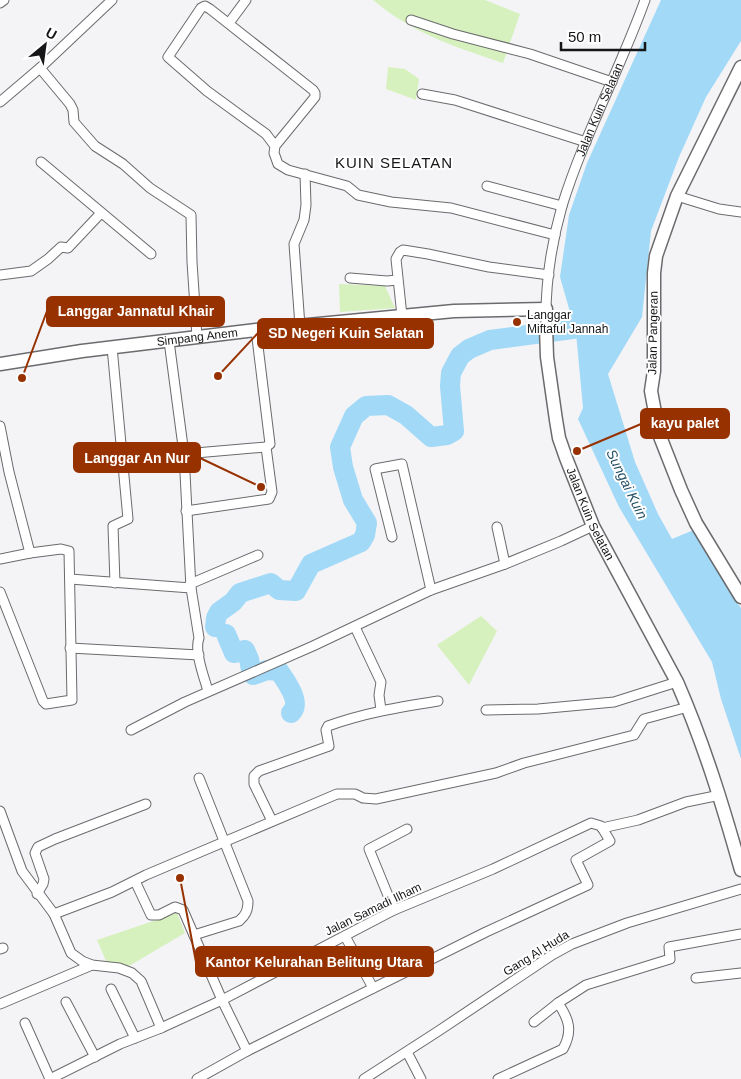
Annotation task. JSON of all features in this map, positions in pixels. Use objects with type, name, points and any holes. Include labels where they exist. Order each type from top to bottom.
[{"type":"street","points":[[0,3],[4,0]]},
{"type":"street","points":[[0,102],[40,68],[112,0]]},
{"type":"street","points":[[230,23],[246,0]]},
{"type":"street","name":"Jalan Kuin Selatan","points":[[645,0],[586,142],[562,206],[555,235],[549,275],[546,340],[559,438],[593,526],[677,682],[688,707],[720,795],[741,870]]},
{"type":"street","points":[[275,146],[266,134],[207,91],[168,57],[201,8],[205,6],[230,23],[315,93],[309,104],[275,146],[274,153],[278,164],[288,170],[347,186],[358,196],[391,202],[451,208],[555,235]]},
{"type":"street","points":[[411,20],[453,34],[530,54],[612,82]]},
{"type":"street","name":"Jalan Pangeran","points":[[741,67],[676,196],[656,256],[654,272],[654,371],[651,391],[659,434],[681,490],[696,523],[737,582],[741,597]]},
{"type":"street","points":[[40,68],[70,104],[73,110],[74,122],[95,146],[123,164],[150,188],[192,217],[192,262],[197,338]]},
{"type":"street","points":[[422,94],[455,100],[586,142]]},
{"type":"street","points":[[41,162],[151,254]]},
{"type":"street","points":[[300,326],[300,305],[294,244],[304,220],[306,206],[305,174]]},
{"type":"street","points":[[487,186],[562,206]]},
{"type":"street","points":[[676,196],[719,209],[741,212]]},
{"type":"street","points":[[0,275],[31,271],[48,260],[61,247],[68,248],[101,213]]},
{"type":"street","points":[[402,316],[396,260],[400,252],[409,250],[489,267],[549,275]]},
{"type":"street","points":[[350,278],[397,280]]},
{"type":"street","name":"Simpang Anem","points":[[0,364],[112,347],[256,330],[454,311],[546,309]]},
{"type":"street","points":[[184,454],[266,447],[270,444],[256,330]]},
{"type":"street","points":[[169,341],[184,454],[191,586],[199,638],[197,642],[208,691]]},
{"type":"street","points":[[112,347],[128,519],[113,526],[115,583]]},
{"type":"street","points":[[0,426],[8,472],[30,553]]},
{"type":"street","points":[[186,511],[269,499],[272,492],[266,447]]},
{"type":"street","points":[[392,537],[375,469],[402,464],[431,590]]},
{"type":"street","points":[[497,526],[505,564]]},
{"type":"street","points":[[131,730],[208,691],[355,627],[431,590],[505,564],[593,526]]},
{"type":"street","points":[[0,560],[61,548],[69,551],[72,700],[46,704],[0,592]]},
{"type":"street","points":[[70,580],[191,586],[258,556]]},
{"type":"street","points":[[355,627],[381,682],[379,695],[381,710]]},
{"type":"street","points":[[70,648],[199,655]]},
{"type":"street","points":[[486,710],[538,709],[614,702],[677,682]]},
{"type":"street","points":[[272,822],[254,784],[254,776],[259,771],[329,746],[326,730],[328,726],[381,710],[438,701]]},
{"type":"street","points":[[54,914],[112,892],[337,794],[355,794],[363,798],[376,799],[496,773],[524,763],[634,735],[644,719],[688,707]]},
{"type":"street","points":[[194,935],[239,921],[247,912],[248,901],[199,778]]},
{"type":"street","name":"Jalan Samadi Ilham","points":[[50,1079],[135,1038],[222,1000],[394,910],[493,869],[591,823],[602,828],[638,820],[686,802],[720,795]]},
{"type":"street","points":[[37,894],[44,879],[35,853],[38,847],[146,804]]},
{"type":"street","points":[[0,811],[22,871],[37,894],[54,914],[72,953],[82,961],[92,965],[119,968],[132,973],[141,982],[161,1028]]},
{"type":"street","points":[[197,1079],[247,1051],[373,988],[486,932],[588,885],[576,860],[610,841],[602,828]]},
{"type":"street","points":[[394,910],[369,849],[407,829]]},
{"type":"street","points":[[135,881],[150,915],[159,915],[175,907],[183,910],[222,1000],[247,1051]]},
{"type":"street","name":"Gang Al Huda","points":[[364,1079],[552,955],[572,944],[627,923],[741,889]]},
{"type":"street","points":[[534,1022],[558,1003],[586,985],[670,959],[669,947],[741,934]]},
{"type":"street","points":[[345,936],[373,988]]},
{"type":"street","points":[[0,1004],[92,965]]},
{"type":"street","points":[[696,978],[741,973]]},
{"type":"street","points":[[111,989],[135,1038]]},
{"type":"street","points":[[66,1002],[95,1057]]},
{"type":"street","points":[[498,1079],[563,1049],[566,1043],[568,1026],[567,1018],[558,1003]]},
{"type":"street","points":[[26,1023],[50,1079]]},
{"type":"street","points":[[407,1052],[421,1079]]},
{"type":"green space","points":[[373,0],[485,0],[520,14],[503,63],[435,38],[403,22]]},
{"type":"green space","points":[[388,67],[405,69],[419,79],[416,100],[386,89]]},
{"type":"green space","points":[[339,284],[385,286],[395,308],[340,312]]},
{"type":"green space","points":[[481,616],[497,631],[469,685],[437,645]]},
{"type":"green space","points":[[177,913],[185,933],[129,966],[106,961],[97,940]]},
{"type":"water","name":"Sungai Kuin","points":[[661,0],[741,0],[741,41],[706,97],[679,157],[651,231],[642,317],[608,374],[635,462],[658,514],[672,539],[696,529],[733,597],[741,608],[741,759],[721,699],[712,662],[619,507],[578,419],[583,408],[576,333],[560,277],[569,215],[587,163]]},
{"type":"waterway","points":[[215,627],[219,612],[233,602],[240,593],[271,583],[279,590],[296,591],[311,564],[361,542],[365,535],[367,523],[353,500],[343,467],[340,447],[354,416],[366,406],[388,405],[406,415],[431,437],[447,435],[454,431],[450,386],[451,373],[460,356],[469,349],[490,340],[595,326]]},
{"type":"waterway","points":[[226,634],[234,653],[245,650],[251,670]]},
{"type":"waterway","points":[[253,675],[267,670],[279,671],[294,698],[295,704],[291,713]]},
{"type":"place","name":"Langgar Miftaful Jannah","points":[[517,322]]},
{"type":"place","name":"SD Negeri Kuin Selatan","points":[[218,376]]},
{"type":"place","name":"Langgar Jannatul Khair","points":[[22,378]]},
{"type":"place","name":"kayu palet","points":[[577,451]]},
{"type":"place","name":"Langgar An Nur","points":[[261,487]]},
{"type":"place","name":"Kantor Kelurahan Belitung Utara","points":[[180,878]]},
{"type":"district","name":"KUIN SELATAN","points":[[394,162]]}]
